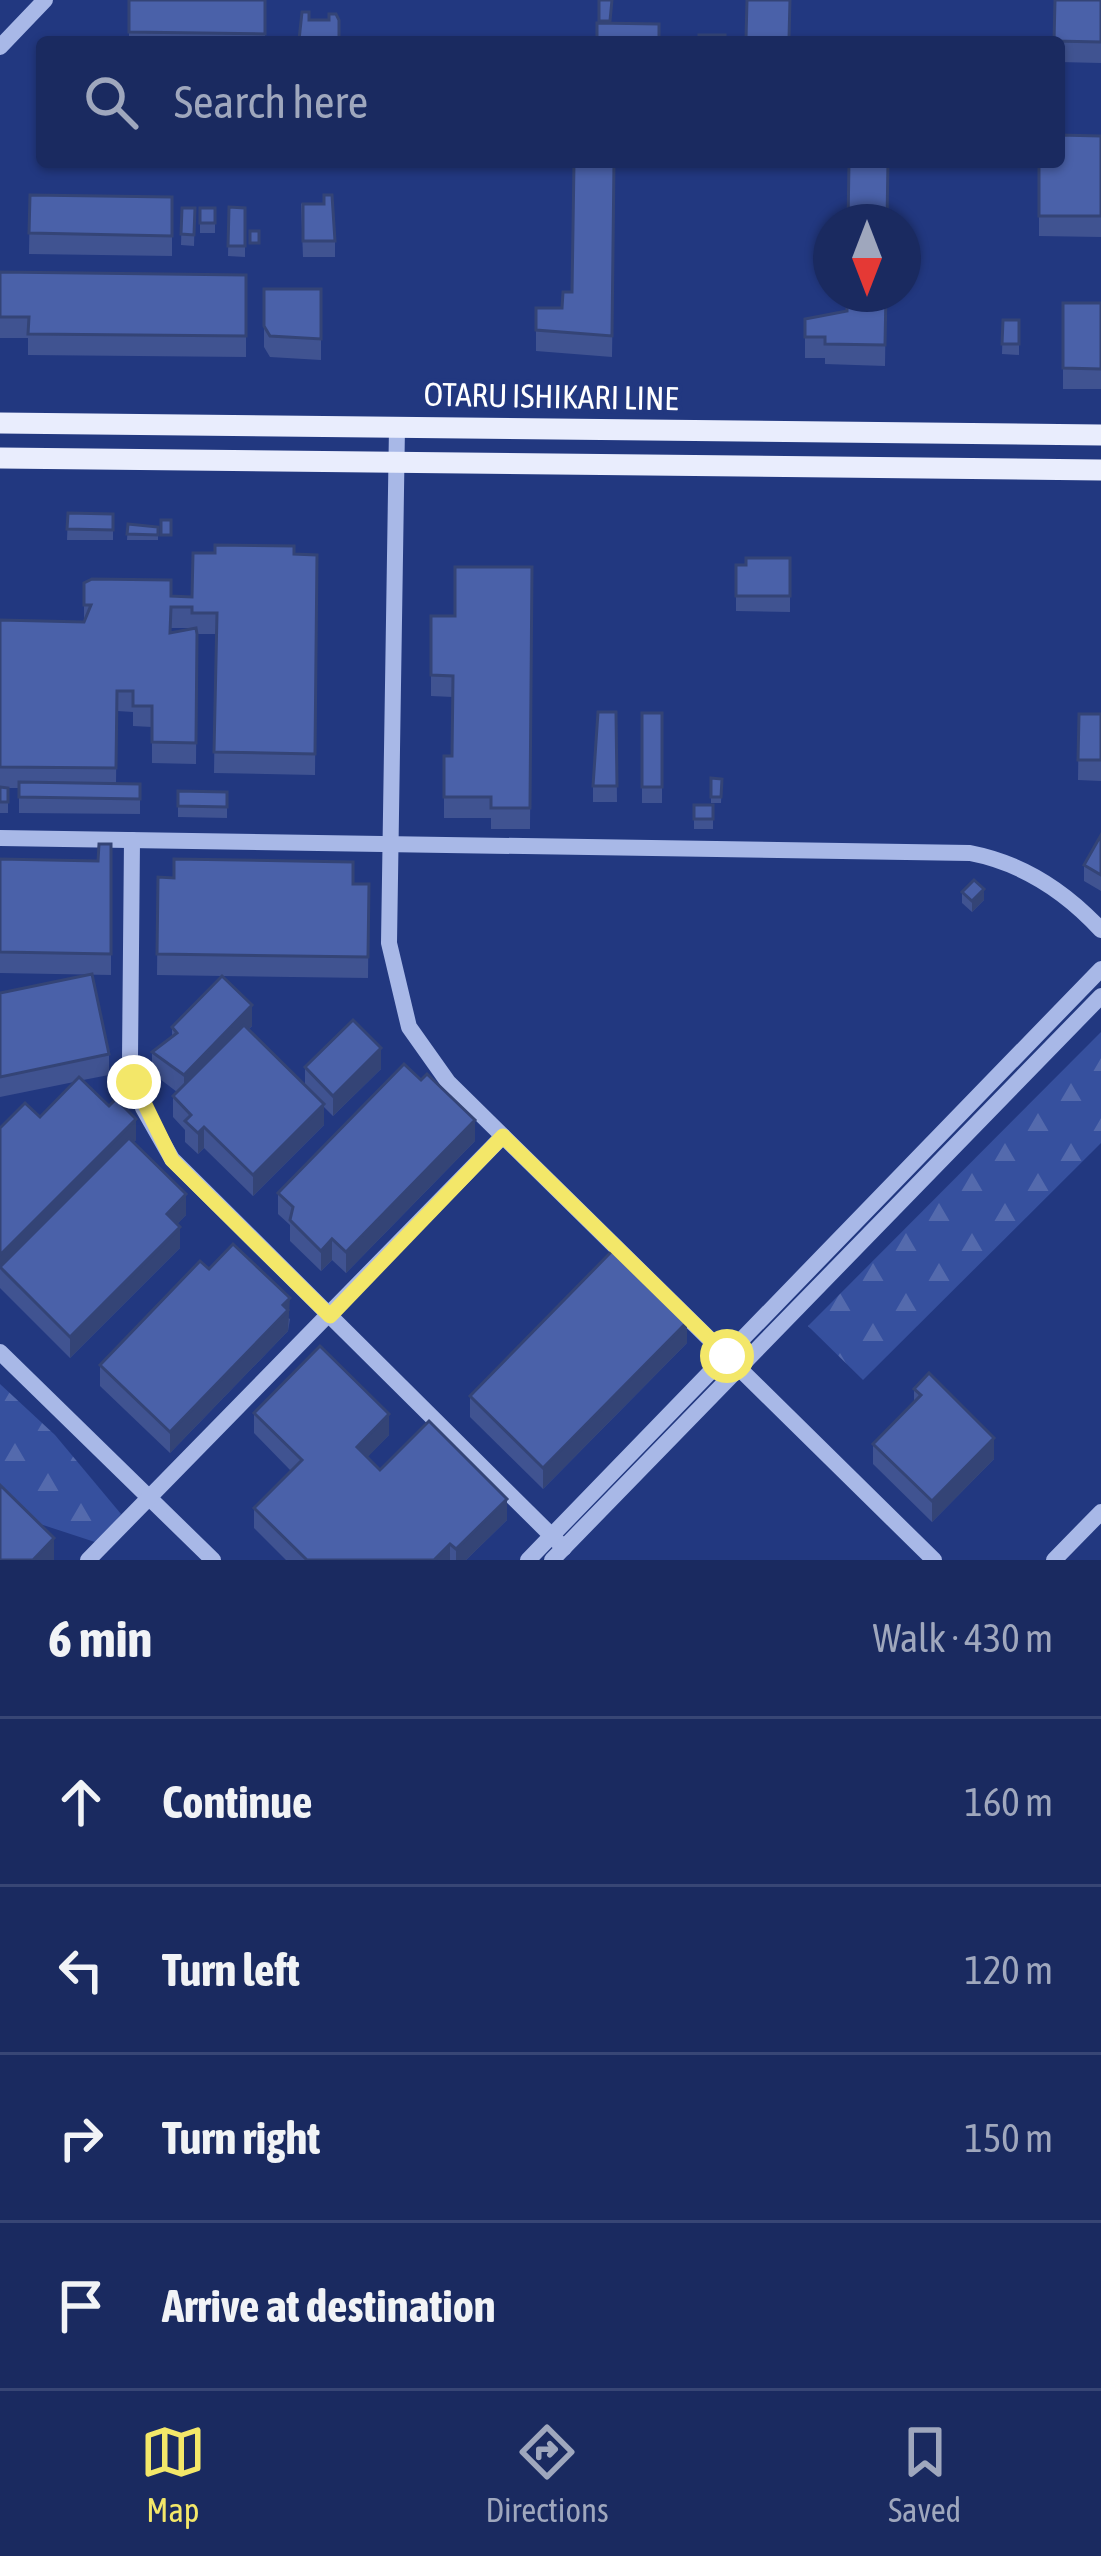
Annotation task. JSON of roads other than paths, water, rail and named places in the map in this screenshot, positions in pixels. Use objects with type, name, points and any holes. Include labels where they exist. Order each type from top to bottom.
[{"type":"main road","name":"OTARU ISHIKARI LINE","points":[[0,422],[1101,435]]},
{"type":"main road","name":"OTARU ISHIKARI LINE","points":[[0,458],[1101,470]]},
{"type":"street","points":[[0,46],[45,0]]},
{"type":"street","points":[[397,427],[391,971],[409,1028],[422,1052],[503,1136],[934,1560]]},
{"type":"street","points":[[0,838],[970,853],[1018,867],[1044,881],[1101,930]]},
{"type":"street","points":[[132,840],[130,1059],[143,1108],[172,1160],[556,1548]]},
{"type":"street","points":[[528,1560],[556,1548],[1101,969]]},
{"type":"street","points":[[733,1362],[1101,996]]},
{"type":"street","points":[[88,1560],[503,1136]]},
{"type":"street","points":[[0,1352],[213,1560]]},
{"type":"street","points":[[1054,1560],[1101,1512]]}]
